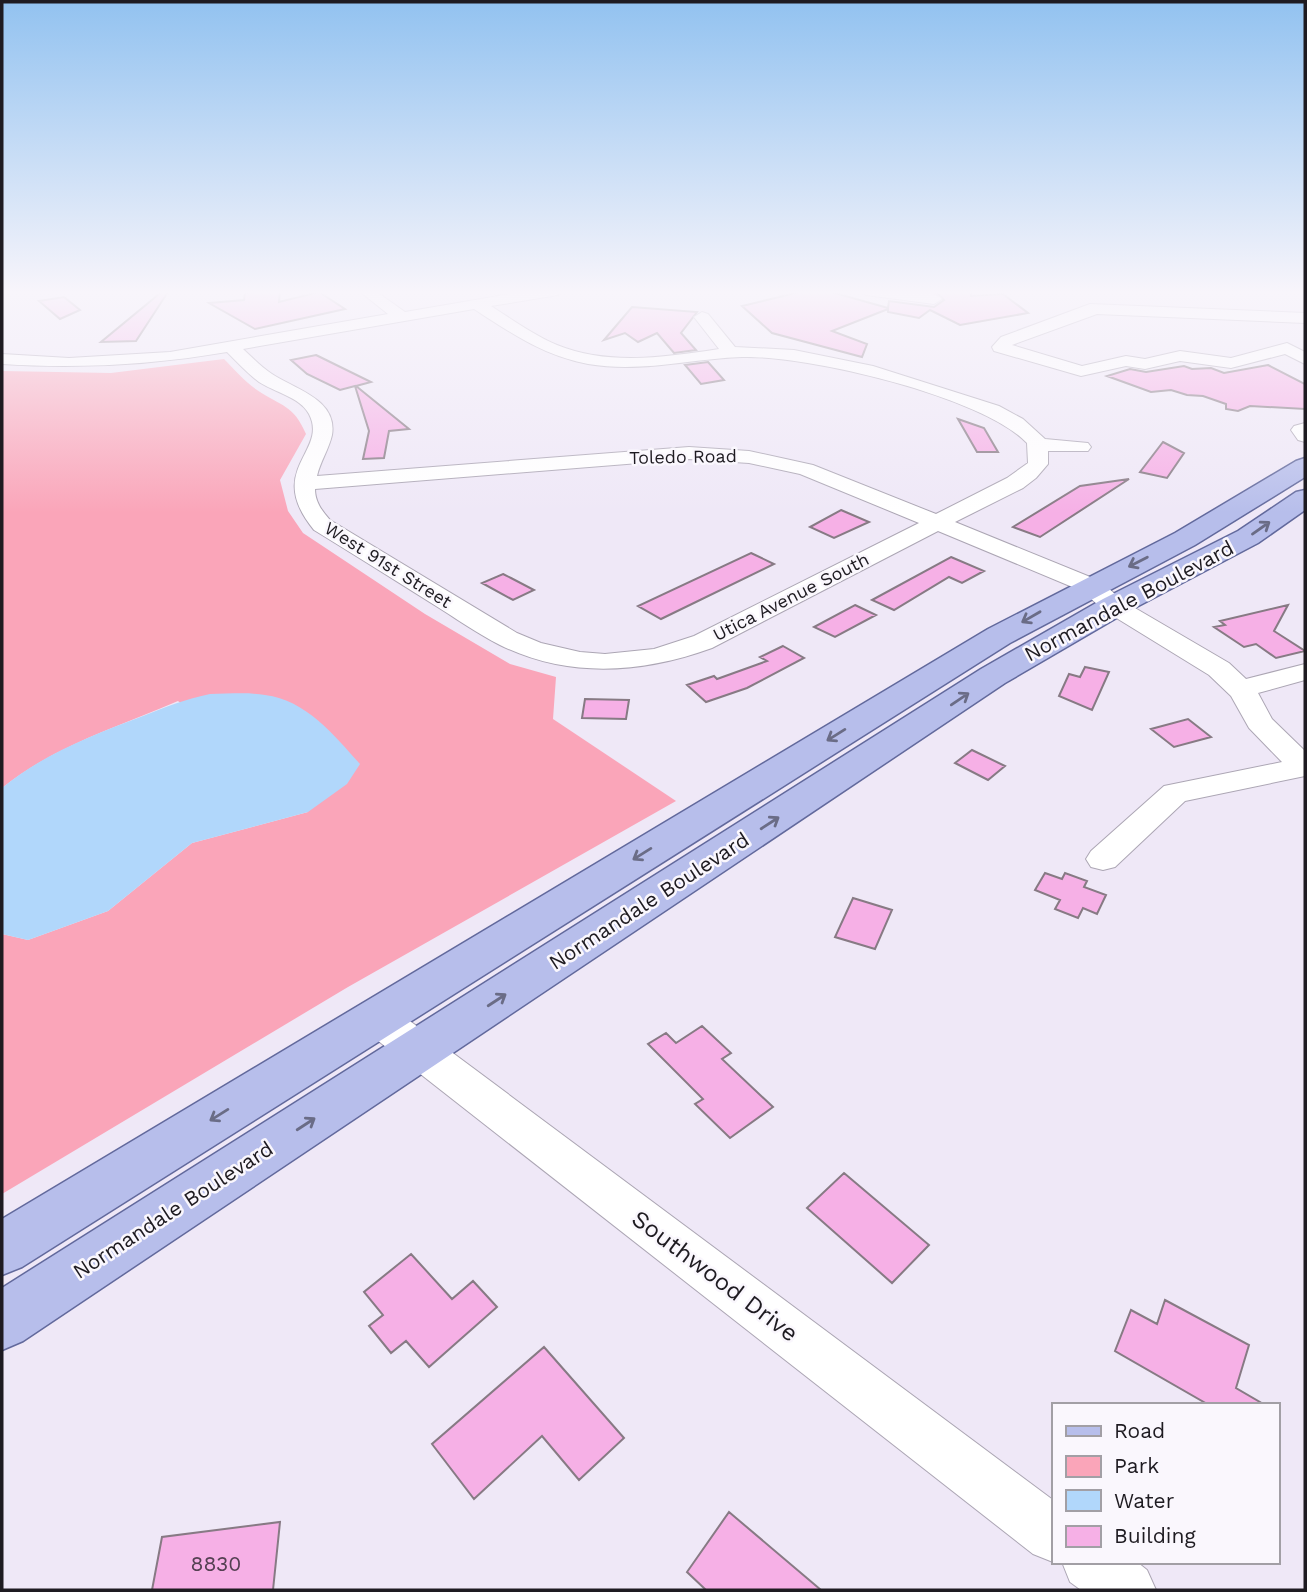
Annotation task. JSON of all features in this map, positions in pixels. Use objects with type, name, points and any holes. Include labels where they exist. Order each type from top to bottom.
[{"type":"main road","name":"Normandale Boulevard","points":[[2,1321],[993,676],[1185,539],[1305,466]]},
{"type":"main road","name":"Normandale Boulevard","points":[[2,1249],[999,636],[1248,537],[1305,498]]},
{"type":"street","points":[[250,364],[297,394],[320,414],[323,428],[321,441],[305,472],[303,483]]},
{"type":"street","points":[[850,364],[997,412],[1028,431],[1038,445],[1081,447]]},
{"type":"street","points":[[1056,364],[1081,372],[1116,364]]},
{"type":"street","points":[[1305,429],[1301,430],[1305,436]]},
{"type":"street","name":"Utica Avenue South","points":[[508,639],[541,653],[579,661],[631,660],[676,653],[1029,474],[1038,464],[1038,445]]},
{"type":"street","name":"Toledo Road","points":[[303,483],[659,454],[720,454],[806,469],[1103,596],[1206,659],[1240,689],[1259,722],[1277,743],[1305,766]]},
{"type":"street","name":"West 91st Street","points":[[303,483],[308,508],[322,525],[508,639]]},
{"type":"street","points":[[1240,689],[1305,671]]},
{"type":"street","points":[[1103,859],[1175,793],[1305,766]]},
{"type":"street","name":"Southwood Drive","points":[[377,1017],[1052,1533]]},
{"type":"street","points":[[1093,1564],[1127,1590]]},
{"type":"green space","points":[[181,364],[229,364],[253,387],[286,407],[306,434],[280,480],[288,511],[303,533],[425,614],[510,664],[556,677],[553,719],[676,801],[348,987],[2,1194],[2,934],[28,940],[108,911],[192,843],[308,812],[178,701],[65,749],[22,773],[2,788],[2,371],[111,373]]},
{"type":"water","points":[[210,694],[258,694],[280,698],[293,704],[318,720],[360,764],[347,784],[308,812],[192,843],[108,911],[28,940],[2,934],[2,788],[51,755],[87,738],[168,706]]},
{"type":"building","points":[[296,364],[335,364],[371,382],[356,386],[409,429],[389,431],[384,458],[363,459],[369,431],[355,386],[340,390],[307,374]]},
{"type":"building","points":[[710,364],[724,380],[701,384],[685,365]]},
{"type":"building","points":[[1268,365],[1305,384],[1305,409],[1250,406],[1238,411],[1226,409],[1226,404],[1203,396],[1171,390],[1151,392],[1107,376],[1130,369],[1146,372],[1184,366],[1192,369],[1211,368],[1224,373]]},
{"type":"building","points":[[958,419],[984,428],[998,452],[977,452]]},
{"type":"building","points":[[1163,442],[1184,453],[1167,478],[1140,472]]},
{"type":"building","points":[[1129,479],[1040,537],[1013,527],[1080,486]]},
{"type":"building","points":[[841,510],[869,522],[834,538],[810,527]]},
{"type":"building","points":[[751,553],[774,564],[661,619],[638,606]]},
{"type":"building","points":[[951,557],[984,571],[962,583],[949,577],[894,610],[872,600]]},
{"type":"building","points":[[503,574],[534,590],[513,600],[482,583]]},
{"type":"building","points":[[855,605],[876,615],[835,637],[814,627]]},
{"type":"building","points":[[1288,605],[1274,631],[1305,651],[1276,658],[1256,644],[1244,647],[1214,627],[1225,625],[1220,621]]},
{"type":"building","points":[[783,646],[804,658],[747,688],[706,702],[687,685],[714,676],[717,679],[767,661],[760,657]]},
{"type":"building","points":[[1085,667],[1109,672],[1092,710],[1059,696],[1069,674],[1080,677]]},
{"type":"building","points":[[585,699],[629,700],[626,719],[582,718]]},
{"type":"building","points":[[1188,719],[1211,737],[1174,747],[1151,729]]},
{"type":"building","points":[[972,750],[1005,766],[988,780],[955,763]]},
{"type":"building","points":[[1045,873],[1062,879],[1065,873],[1087,881],[1084,887],[1106,895],[1097,914],[1083,908],[1078,918],[1055,909],[1060,900],[1035,890]]},
{"type":"building","points":[[853,898],[892,910],[875,949],[835,937]]},
{"type":"building","points":[[702,1026],[731,1053],[722,1059],[773,1107],[730,1138],[695,1104],[703,1099],[648,1044],[666,1033],[676,1043]]},
{"type":"building","points":[[844,1173],[929,1245],[892,1283],[807,1208]]},
{"type":"building","points":[[411,1254],[452,1299],[473,1281],[497,1307],[429,1367],[406,1341],[391,1353],[369,1326],[383,1315],[364,1292]]},
{"type":"building","points":[[1165,1300],[1249,1345],[1236,1388],[1262,1403],[1206,1403],[1115,1351],[1131,1310],[1157,1324]]},
{"type":"building","points":[[544,1347],[624,1438],[579,1480],[542,1436],[474,1499],[432,1444]]},
{"type":"building","points":[[729,1512],[821,1590],[706,1590],[687,1572]]},
{"type":"building","points":[[280,1522],[273,1590],[152,1590],[162,1537]]}]
